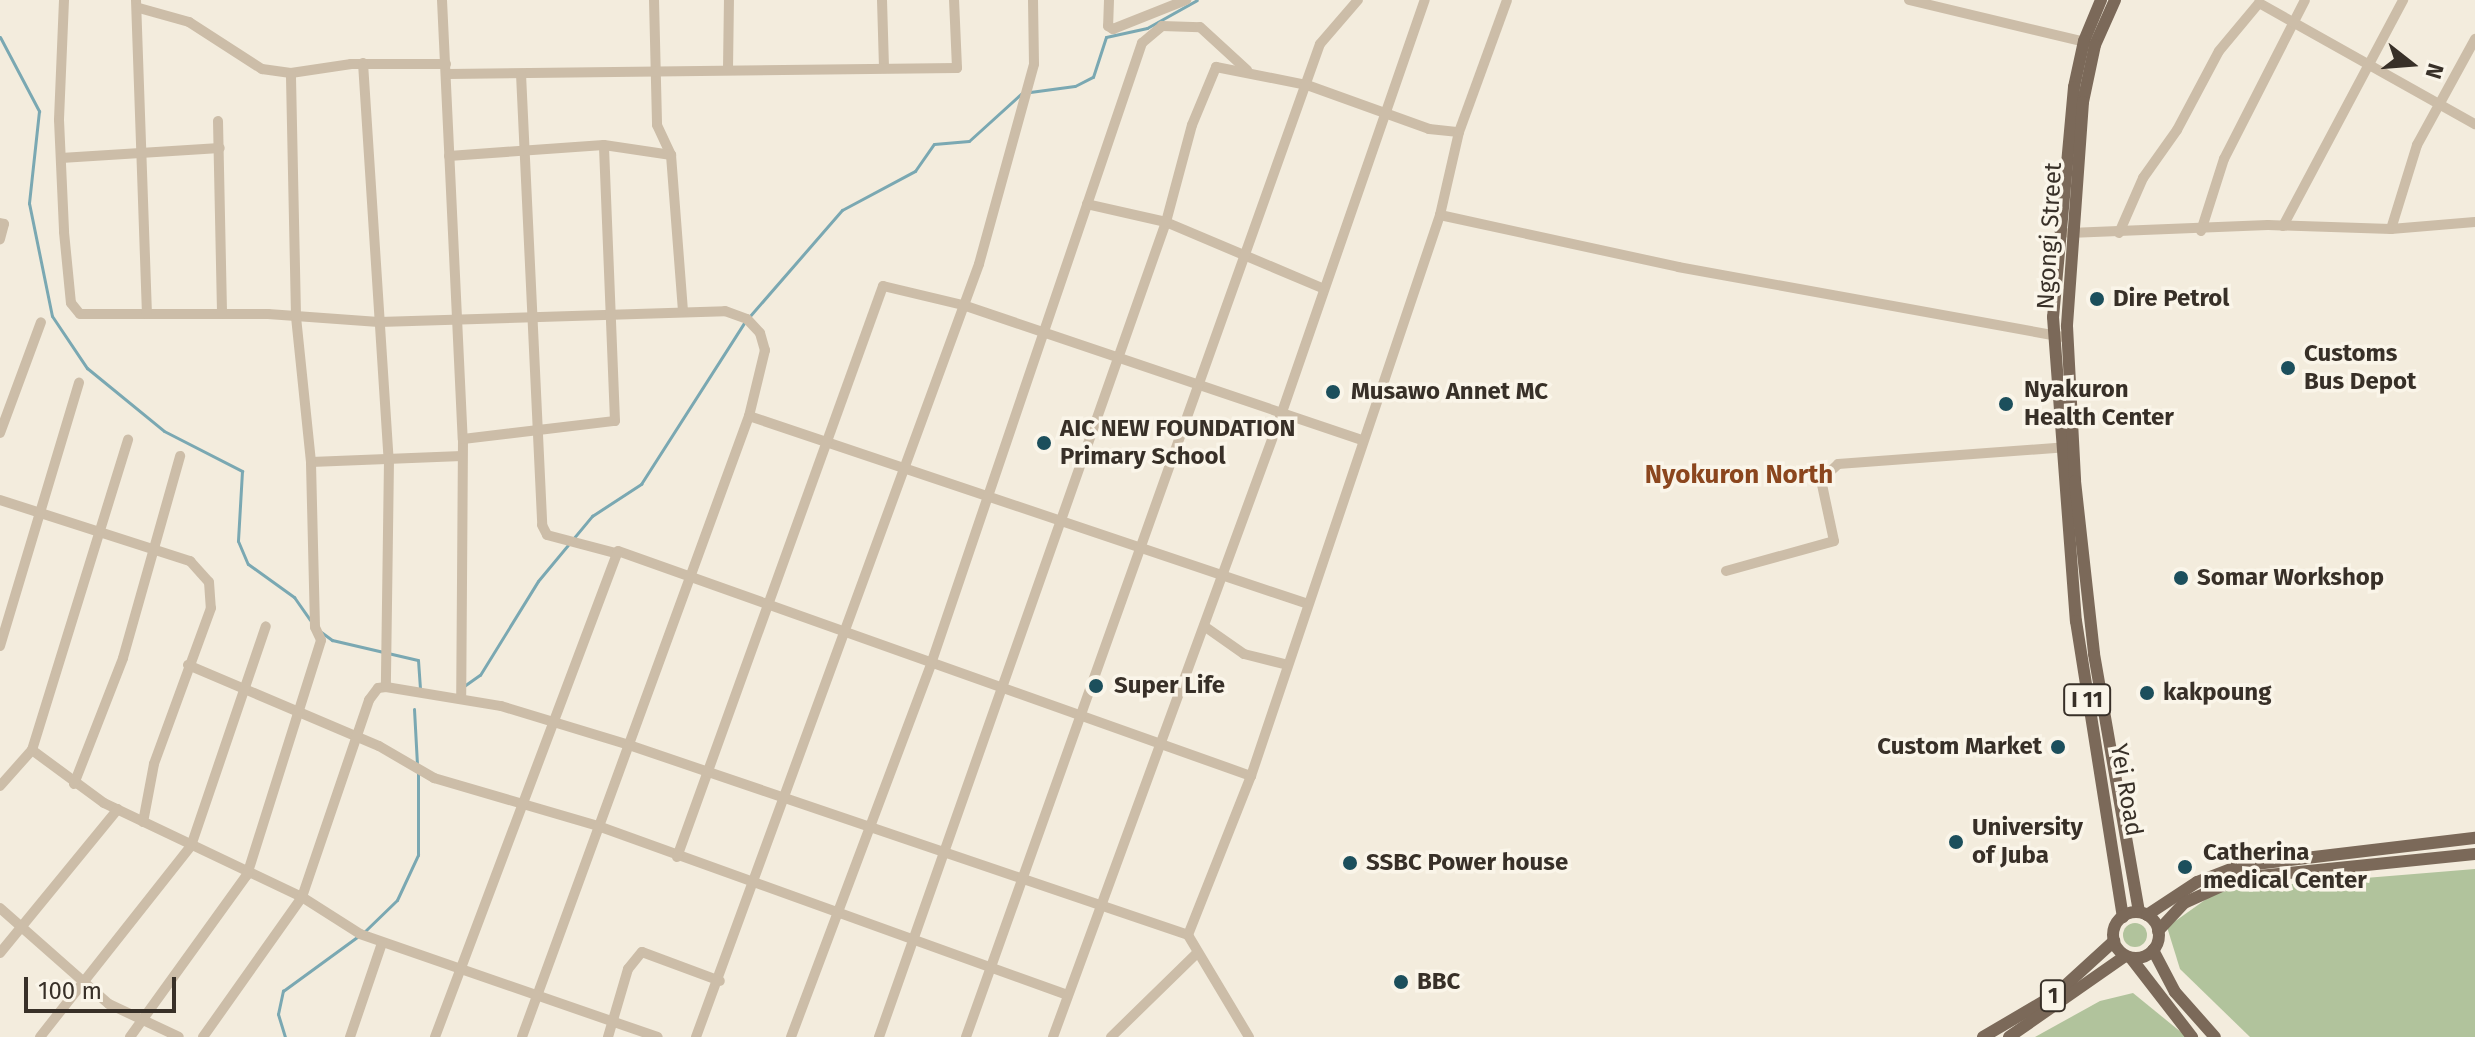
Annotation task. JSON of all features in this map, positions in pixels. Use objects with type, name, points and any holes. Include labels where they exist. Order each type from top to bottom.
[{"type":"main road","name":"Ngongi Street","points":[[2069,481],[2061,337],[2064,233],[2090,43],[2101,0]]},
{"type":"main road","name":"Ngongi Street","points":[[2090,43],[2115,0]]},
{"type":"main road","name":"Yei Road","points":[[2069,481],[2098,685],[2143,914]]},
{"type":"main road","name":"Yei Road","points":[[2069,481],[2079,644],[2123,917]]},
{"type":"main road","points":[[2123,917],[2143,914],[2197,882],[2239,866],[2475,838]]},
{"type":"main road","points":[[2215,1037],[2175,992],[2153,950],[2158,931],[2184,903],[2239,878],[2475,854]]},
{"type":"main road","points":[[2143,914],[2158,931]]},
{"type":"main road","name":"1","points":[[1983,1037],[2056,994],[2114,941],[2114,927],[2123,917]]},
{"type":"main road","points":[[2114,941],[2192,1037]]},
{"type":"main road","name":"1","points":[[2009,1037],[2128,957],[2153,950]]},
{"type":"street","points":[[64,0],[61,158],[71,303],[80,314],[222,314],[379,322],[725,311],[747,319],[760,333],[765,350],[749,416],[522,1037]]},
{"type":"street","points":[[442,0],[463,439],[461,699]]},
{"type":"street","points":[[654,0],[659,139],[671,155],[683,312]]},
{"type":"street","points":[[728,69],[729,0]]},
{"type":"street","points":[[882,0],[884,66]]},
{"type":"street","points":[[147,314],[138,4],[189,22],[262,69],[291,73],[363,63],[521,74],[728,69],[788,72],[884,66],[957,68],[954,0]]},
{"type":"street","points":[[696,1037],[787,801],[963,305],[1034,64],[1033,0]]},
{"type":"street","points":[[1109,0],[1108,26],[1113,29],[1186,0]]},
{"type":"street","points":[[966,1037],[993,970],[1136,550],[1200,385],[1243,255],[1307,85],[1328,31],[1358,0]]},
{"type":"street","points":[[1053,1037],[1281,415],[1322,288],[1425,0]]},
{"type":"street","points":[[1248,1037],[1196,954],[1188,935],[1251,776],[1440,215],[1459,132],[1507,0]]},
{"type":"street","points":[[1909,0],[2090,43]]},
{"type":"street","points":[[2201,231],[2224,159],[2305,0]]},
{"type":"street","points":[[2283,226],[2403,0]]},
{"type":"street","points":[[2119,233],[2143,178],[2245,15],[2259,3],[2475,124]]},
{"type":"street","points":[[791,1037],[932,661],[1087,204],[1114,114],[1123,103],[1149,32],[1177,23],[1200,27],[1247,70]]},
{"type":"street","points":[[2391,229],[2405,174],[2475,39]]},
{"type":"street","points":[[363,63],[389,460],[386,687]]},
{"type":"street","points":[[879,1037],[1120,359],[1212,73],[1223,65],[1247,70],[1307,85],[1429,129],[1459,132]]},
{"type":"street","points":[[130,1037],[247,875],[321,640],[315,627],[311,462],[296,316],[291,73]]},
{"type":"street","points":[[521,74],[522,150],[534,319],[534,428],[547,535],[615,553],[634,553],[1251,776]]},
{"type":"street","points":[[218,121],[220,148],[216,221],[222,314]]},
{"type":"street","points":[[449,156],[604,145],[671,155]]},
{"type":"street","points":[[463,439],[534,428],[613,424],[604,145]]},
{"type":"street","points":[[61,158],[144,150],[220,148]]},
{"type":"street","points":[[1087,204],[1166,222],[1322,288]]},
{"type":"street","points":[[1440,215],[1678,267],[2061,337]]},
{"type":"street","points":[[2064,233],[2283,226],[2391,229],[2475,222]]},
{"type":"street","points":[[0,223],[0,239]]},
{"type":"street","points":[[677,857],[883,286],[963,305],[1362,440]]},
{"type":"street","points":[[0,433],[41,322]]},
{"type":"street","points":[[0,646],[43,514],[79,383]]},
{"type":"street","points":[[749,416],[987,495],[1136,550],[1308,604]]},
{"type":"street","points":[[0,786],[32,750],[128,440]]},
{"type":"street","points":[[1726,571],[1834,541],[1821,480],[1838,464],[2068,447]]},
{"type":"street","points":[[74,784],[123,658],[180,456]]},
{"type":"street","points":[[311,462],[462,456]]},
{"type":"street","points":[[0,500],[190,561],[209,582],[211,608],[154,764],[143,822]]},
{"type":"street","points":[[435,1037],[615,553]]},
{"type":"street","points":[[40,1037],[191,846],[247,691],[266,626]]},
{"type":"street","points":[[1204,626],[1244,654],[1288,665]]},
{"type":"street","points":[[188,665],[356,736],[434,778],[523,800],[1068,995]]},
{"type":"street","points":[[203,1037],[302,897],[372,694],[386,687],[461,699],[629,745],[869,831],[1188,935]]},
{"type":"street","points":[[32,750],[74,784],[118,809],[247,875],[302,897],[382,943],[658,1037]]},
{"type":"street","points":[[0,953],[118,809]]},
{"type":"street","points":[[0,908],[109,1004],[179,1037]]},
{"type":"street","points":[[350,1037],[382,943]]},
{"type":"street","points":[[608,1037],[628,969],[642,952],[720,981]]},
{"type":"street","points":[[1111,1037],[1196,954]]},
{"type":"green space","points":[[2475,869],[2475,1037],[2250,1037],[2180,969],[2167,927],[2219,890]]},
{"type":"green space","points":[[2135,923],[2144,926],[2147,935],[2144,944],[2135,947],[2126,944],[2123,935],[2126,926]]},
{"type":"green space","points":[[2133,993],[2187,1037],[2035,1037],[2100,1001]]},
{"type":"waterway","points":[[1030,92],[1075,86],[1093,77],[1106,37],[1147,28],[1197,0]]},
{"type":"waterway","points":[[0,37],[39,111],[29,203],[52,316],[87,368],[164,431],[242,471],[238,541],[248,564],[294,597],[310,620]]},
{"type":"waterway","points":[[749,317],[842,210],[915,171],[934,144],[969,141],[1022,93]]},
{"type":"waterway","points":[[464,686],[480,675],[538,581],[592,516],[641,484],[744,323]]},
{"type":"waterway","points":[[321,632],[332,640],[418,660],[420,689]]},
{"type":"waterway","points":[[414,709],[417,765]]},
{"type":"waterway","points":[[363,933],[397,900],[418,855],[418,773]]},
{"type":"waterway","points":[[285,1037],[278,1014],[283,991],[357,937]]},
{"type":"place","name":"Dire Petrol","points":[[2097,299]]},
{"type":"place","name":"Customs Bus Depot","points":[[2288,368]]},
{"type":"place","name":"Musawo Annet MC","points":[[1333,392]]},
{"type":"place","name":"Nyakuron Health Center","points":[[2006,404]]},
{"type":"place","name":"AIC NEW FOUNDATION Primary School","points":[[1044,443]]},
{"type":"place","name":"Somar Workshop","points":[[2181,578]]},
{"type":"place","name":"Super Life","points":[[1096,686]]},
{"type":"place","name":"kakpoung","points":[[2147,693]]},
{"type":"place","name":"Custom Market","points":[[2058,747]]},
{"type":"place","name":"University of Juba","points":[[1956,842]]},
{"type":"place","name":"SSBC Power house","points":[[1350,863]]},
{"type":"place","name":"Catherina medical Center","points":[[2185,867]]},
{"type":"place","name":"BBC","points":[[1401,982]]},
{"type":"district","name":"Nyokuron North","points":[[1739,475]]}]
